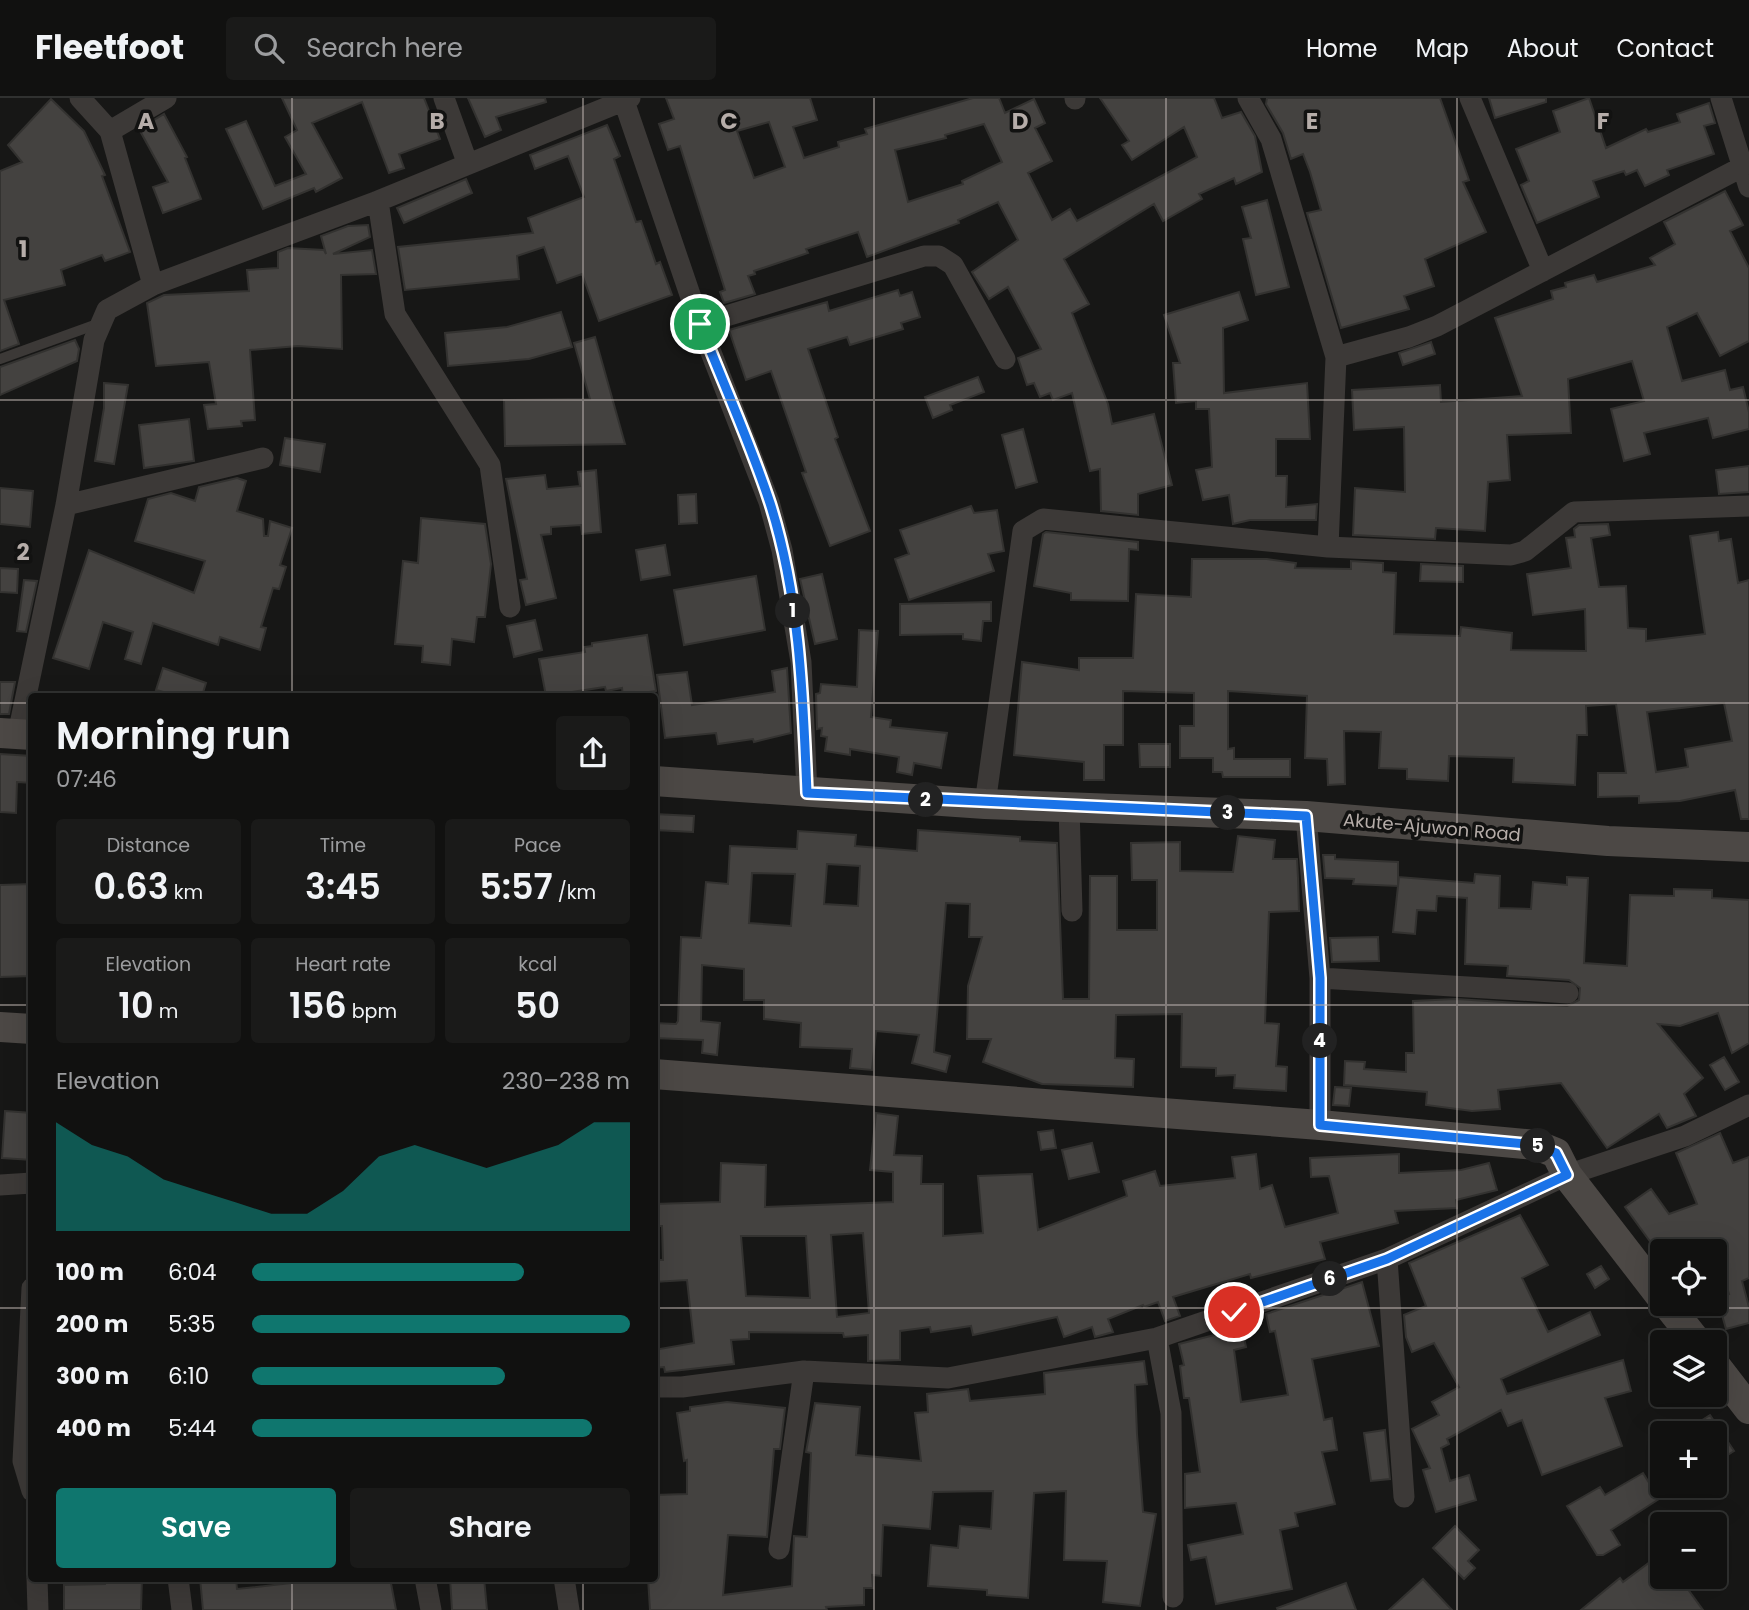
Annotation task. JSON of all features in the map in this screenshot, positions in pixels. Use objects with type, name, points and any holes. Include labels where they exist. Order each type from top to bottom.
[{"type":"street","points":[[80,98],[110,131],[153,285]]},
{"type":"street","points":[[110,131],[166,98]]},
{"type":"street","points":[[444,98],[467,162]]},
{"type":"street","points":[[1248,98],[1270,139],[1336,357],[1328,547]]},
{"type":"street","points":[[1469,98],[1543,271]]},
{"type":"street","points":[[1336,357],[1437,326],[1543,271],[1745,177],[1721,98]]},
{"type":"street","points":[[17,734],[66,505],[94,340],[107,310],[153,285],[378,201],[467,162],[627,99],[700,324],[769,502],[782,550],[802,662],[807,793]]},
{"type":"street","points":[[378,201],[394,314],[490,465],[510,607]]},
{"type":"street","points":[[700,324],[923,256],[939,256],[953,265],[1005,359]]},
{"type":"street","points":[[66,505],[262,458]]},
{"type":"street","points":[[985,804],[1023,531],[1043,519],[1328,547],[1511,555],[1525,551],[1574,512],[1749,506]]},
{"type":"street","name":"Akute-Ajuwon Road","points":[[658,781],[985,804],[1306,816],[1608,841],[1749,847]]},
{"type":"street","points":[[1069,807],[1072,911]]},
{"type":"street","points":[[1306,816],[1320,978],[1320,1125]]},
{"type":"street","points":[[1320,978],[1568,993]]},
{"type":"street","points":[[0,1027],[28,1029]]},
{"type":"street","points":[[658,1074],[1320,1125],[1536,1145],[1556,1153],[1567,1175],[1650,1282]]},
{"type":"street","points":[[658,1387],[682,1387],[804,1370],[948,1378],[1157,1338],[1387,1259],[1567,1175],[1685,1136],[1749,1105]]},
{"type":"street","points":[[0,1185],[28,1183]]},
{"type":"street","points":[[1387,1259],[1404,1497]]},
{"type":"street","points":[[1676,1316],[1688,1330]]},
{"type":"street","points":[[1157,1338],[1171,1412],[1173,1597]]},
{"type":"street","points":[[779,1549],[804,1370]]},
{"type":"street","points":[[1727,1381],[1749,1409]]},
{"type":"street","points":[[28,1415],[23,1461],[28,1478]]},
{"type":"street","points":[[37,1582],[38,1610]]},
{"type":"street","points":[[178,1582],[182,1610]]},
{"type":"street","points":[[426,1582],[430,1610]]},
{"type":"street","points":[[565,1582],[569,1610]]},
{"type":"lane","points":[[0,359],[100,323]]},
{"type":"building","points":[[282,98],[424,98],[440,139],[399,154],[404,168],[389,173],[362,102],[312,123],[342,178],[316,192],[314,188],[263,209],[226,129],[246,121],[275,186],[306,174],[285,137],[297,130]]},
{"type":"building","points":[[468,98],[545,98],[546,102],[496,117],[501,130],[485,137]]},
{"type":"building","points":[[666,98],[810,98],[817,120],[793,127],[804,158],[839,147],[838,142],[867,134],[865,129],[973,98],[999,98],[1005,113],[1034,99],[1045,123],[1035,128],[1052,161],[1028,173],[1052,220],[1070,209],[1077,221],[1197,157],[1184,127],[1132,160],[1122,145],[1129,141],[1100,98],[1214,98],[1222,118],[1241,112],[1255,136],[1262,172],[1236,184],[1234,178],[1199,194],[1202,199],[1163,221],[1154,204],[1064,259],[1089,304],[1072,313],[1108,404],[1112,424],[1154,414],[1172,485],[1138,494],[1138,515],[1101,511],[1100,469],[1090,471],[1072,393],[1053,400],[1050,393],[1040,397],[1034,383],[1027,385],[1018,358],[1041,349],[1008,287],[989,299],[972,272],[1018,240],[998,202],[958,220],[959,223],[867,257],[858,232],[806,249],[808,253],[754,271],[755,274],[748,276],[755,294],[724,303],[720,292],[725,290],[680,146],[668,150],[659,124],[674,119]],"holes":[[[769,122],[785,167],[754,178],[737,131]],[[984,124],[1002,162],[962,181],[963,184],[908,202],[895,150],[946,138],[945,135]]]},
{"type":"building","points":[[1267,98],[1440,98],[1469,180],[1463,182],[1486,232],[1425,259],[1434,286],[1404,296],[1409,309],[1341,328],[1307,213],[1321,210],[1310,172],[1303,154],[1291,159],[1283,133],[1266,104]]},
{"type":"building","points":[[1489,98],[1546,98],[1546,102],[1495,118]]},
{"type":"building","points":[[1589,98],[1606,148],[1646,129],[1648,132],[1680,122],[1677,114],[1709,103],[1715,123],[1704,126],[1714,154],[1667,170],[1669,175],[1645,186],[1637,170],[1626,175],[1624,171],[1593,181],[1599,197],[1537,223],[1521,185],[1529,181],[1516,149],[1560,132],[1553,111]]},
{"type":"building","points":[[51,99],[84,131],[105,175],[102,176],[130,252],[105,261],[102,255],[61,270],[65,285],[4,300],[19,344],[0,351],[0,171],[22,162],[8,145]]},
{"type":"building","points":[[164,114],[187,157],[185,158],[201,199],[163,213],[153,187],[168,182],[139,129]]},
{"type":"building","points":[[607,125],[620,156],[614,159],[636,222],[641,221],[656,264],[660,262],[672,295],[599,321],[582,274],[557,283],[544,247],[517,256],[519,279],[405,290],[398,247],[533,233],[528,218],[584,197],[568,156],[535,169],[530,155]]},
{"type":"building","points":[[466,179],[472,193],[404,223],[397,208]]},
{"type":"building","points":[[1725,191],[1743,225],[1730,231],[1749,268],[1749,341],[1720,356],[1697,313],[1667,327],[1682,381],[1725,370],[1730,390],[1743,387],[1749,412],[1749,429],[1713,438],[1708,418],[1644,433],[1650,454],[1624,461],[1611,409],[1644,401],[1632,361],[1568,379],[1571,433],[1507,435],[1510,480],[1488,482],[1485,531],[1436,528],[1435,539],[1353,535],[1355,488],[1405,492],[1404,427],[1354,430],[1352,390],[1440,385],[1441,402],[1522,396],[1495,318],[1553,299],[1551,291],[1566,287],[1565,283],[1594,275],[1597,282],[1655,265],[1650,258],[1675,244],[1664,222]]},
{"type":"building","points":[[1267,200],[1289,287],[1256,295],[1243,239],[1251,238],[1242,207]]},
{"type":"building","points":[[368,225],[370,237],[333,254],[372,250],[376,274],[341,275],[342,349],[298,346],[250,350],[255,420],[241,421],[242,426],[208,429],[204,405],[216,404],[209,362],[156,366],[147,303],[164,295],[249,291],[247,270],[278,268],[278,252],[288,248],[324,250],[326,254],[321,236],[348,226]]},
{"type":"building","points":[[898,290],[900,296],[912,292],[920,317],[901,323],[903,329],[850,345],[847,337],[808,349],[838,437],[835,439],[870,531],[830,546],[802,473],[806,472],[771,371],[746,380],[729,330],[827,302],[829,311]]},
{"type":"building","points":[[1239,292],[1248,320],[1223,328],[1224,393],[1307,383],[1310,439],[1276,439],[1276,476],[1287,476],[1286,507],[1317,504],[1316,520],[1250,520],[1233,524],[1229,495],[1203,500],[1196,470],[1212,467],[1209,409],[1196,409],[1196,401],[1176,403],[1173,363],[1180,363],[1164,315]]},
{"type":"building","points":[[561,312],[572,347],[529,359],[448,366],[445,333],[507,327]]},
{"type":"building","points":[[595,337],[625,444],[505,446],[504,400],[590,399],[574,343]]},
{"type":"building","points":[[75,340],[79,349],[77,361],[0,395],[0,367]]},
{"type":"building","points":[[1431,342],[1435,354],[1403,365],[1399,353]]},
{"type":"building","points":[[978,377],[984,392],[950,405],[952,410],[933,418],[925,397]]},
{"type":"building","points":[[104,383],[128,385],[114,464],[95,461],[104,408]]},
{"type":"building","points":[[189,419],[194,461],[144,468],[139,425]]},
{"type":"building","points":[[1023,429],[1037,482],[1016,488],[1002,435]]},
{"type":"building","points":[[285,438],[325,444],[320,472],[280,465]]},
{"type":"building","points":[[1749,466],[1749,492],[1719,494],[1716,470]]},
{"type":"building","points":[[596,470],[601,532],[582,534],[581,525],[551,527],[551,534],[541,535],[556,598],[526,605],[520,580],[527,579],[506,479],[545,475],[547,489],[580,486],[578,472]]},
{"type":"building","points":[[237,478],[246,481],[237,511],[263,519],[264,536],[268,536],[270,521],[292,528],[280,565],[286,567],[279,589],[273,588],[261,627],[266,628],[260,650],[220,637],[218,645],[153,623],[141,664],[125,659],[133,632],[103,622],[89,669],[53,658],[89,550],[194,593],[205,561],[135,541],[148,499],[171,493],[195,501],[199,487]]},
{"type":"building","points":[[0,488],[33,491],[30,527],[0,524]]},
{"type":"building","points":[[696,494],[697,523],[679,524],[678,495]]},
{"type":"building","points":[[971,506],[974,513],[997,510],[1004,551],[988,554],[994,571],[909,600],[895,559],[909,554],[900,530]]},
{"type":"building","points":[[421,518],[485,524],[491,564],[485,617],[477,617],[474,642],[452,639],[450,665],[422,662],[423,646],[395,644],[403,561],[418,563]]},
{"type":"building","points":[[1608,524],[1610,535],[1591,538],[1599,587],[1626,586],[1628,628],[1646,629],[1646,641],[1705,634],[1690,536],[1718,532],[1719,541],[1731,539],[1738,583],[1749,580],[1749,819],[1741,819],[1735,790],[1680,801],[1639,803],[1639,796],[1598,797],[1598,773],[1626,773],[1616,704],[1586,706],[1587,735],[1577,735],[1575,785],[1513,782],[1514,758],[1449,756],[1448,781],[1407,779],[1407,769],[1379,768],[1381,732],[1344,731],[1345,784],[1328,785],[1327,759],[1305,758],[1307,696],[1228,691],[1228,749],[1234,748],[1234,759],[1290,759],[1290,777],[1223,777],[1222,772],[1213,772],[1213,758],[1180,758],[1180,726],[1194,726],[1194,693],[1123,691],[1123,745],[1104,745],[1104,780],[1084,780],[1084,762],[1014,755],[1022,662],[1079,670],[1079,658],[1133,658],[1136,594],[1191,597],[1192,559],[1267,559],[1296,563],[1295,568],[1351,569],[1351,561],[1383,563],[1383,572],[1396,573],[1394,634],[1460,636],[1461,627],[1512,633],[1511,650],[1586,651],[1585,609],[1533,615],[1527,574],[1571,568],[1566,538],[1575,537],[1574,529],[1579,525]],"holes":[[[1724,703],[1732,741],[1685,749],[1688,767],[1656,772],[1647,712]]]},
{"type":"building","points":[[1046,532],[1138,542],[1138,550],[1129,549],[1128,601],[1071,600],[1071,593],[1034,586],[1043,534]]},
{"type":"building","points":[[665,545],[670,575],[641,580],[636,550]]},
{"type":"building","points":[[1421,564],[1463,566],[1463,582],[1420,581]]},
{"type":"building","points":[[0,568],[18,569],[17,593],[0,592]]},
{"type":"building","points":[[822,574],[837,639],[815,644],[800,579]]},
{"type":"building","points":[[756,576],[765,630],[684,645],[674,590]]},
{"type":"building","points":[[24,580],[37,581],[26,632],[17,631]]},
{"type":"building","points":[[991,602],[991,621],[983,621],[981,641],[963,639],[963,634],[900,635],[900,604]]},
{"type":"building","points":[[535,620],[542,650],[514,657],[507,626]]},
{"type":"building","points":[[859,630],[878,631],[871,717],[891,720],[890,727],[947,733],[941,768],[914,763],[912,775],[897,772],[899,757],[850,749],[850,755],[825,751],[827,737],[821,736],[822,728],[817,729],[816,694],[820,693],[821,684],[857,687]]},
{"type":"building","points":[[647,635],[656,691],[623,693],[622,688],[606,691],[605,687],[545,693],[539,659],[585,652],[584,647],[592,646],[592,643]]},
{"type":"building","points":[[163,668],[206,683],[203,693],[168,693],[156,690]]},
{"type":"building","points":[[787,668],[791,733],[754,742],[753,739],[718,744],[716,733],[665,738],[657,675],[687,672],[692,705],[775,692],[772,671]]},
{"type":"building","points":[[0,682],[15,682],[9,714],[0,714]]},
{"type":"building","points":[[1139,744],[1170,744],[1170,767],[1140,767]]},
{"type":"building","points":[[0,754],[28,756],[28,783],[17,782],[16,813],[0,812]]},
{"type":"building","points":[[658,814],[694,816],[693,832],[658,830]]},
{"type":"building","points":[[918,830],[1020,837],[1020,841],[1057,843],[1063,999],[1089,999],[1090,876],[1117,876],[1117,930],[1157,930],[1157,880],[1132,880],[1131,843],[1180,842],[1180,871],[1233,872],[1238,836],[1275,840],[1273,859],[1297,859],[1298,878],[1299,911],[1269,912],[1265,1023],[1279,1024],[1276,1066],[1287,1067],[1286,1091],[1234,1088],[1235,1075],[1216,1076],[1216,1068],[1181,1067],[1182,1014],[1116,1015],[1115,1058],[1134,1059],[1133,1087],[1042,1084],[983,1062],[991,1039],[967,1039],[968,986],[982,937],[969,937],[970,904],[946,903],[934,1052],[950,1056],[946,1072],[912,1063],[919,1035],[876,1031],[872,1070],[850,1068],[852,1049],[800,1047],[801,1023],[764,1019],[764,1000],[744,1000],[744,969],[702,965],[701,1021],[720,1023],[717,1055],[702,1053],[703,1040],[658,1038],[658,1023],[676,1024],[678,1021],[681,937],[701,938],[706,882],[728,884],[730,846],[797,849],[798,831],[856,835],[855,846],[917,851]],"holes":[[[827,864],[860,866],[858,906],[824,904]],[[752,873],[795,874],[791,926],[749,923]]]},
{"type":"building","points":[[1323,855],[1335,855],[1335,859],[1398,862],[1398,886],[1353,884],[1354,879],[1325,878]]},
{"type":"building","points":[[1475,874],[1500,876],[1499,908],[1531,909],[1533,882],[1567,885],[1567,877],[1588,878],[1584,963],[1627,966],[1630,895],[1674,896],[1674,889],[1712,890],[1712,898],[1749,900],[1749,1043],[1732,1053],[1718,1013],[1680,1026],[1658,1024],[1703,1078],[1684,1094],[1696,1116],[1667,1128],[1659,1114],[1607,1148],[1561,1083],[1498,1090],[1500,1109],[1472,1111],[1426,1105],[1427,1092],[1344,1085],[1345,1061],[1365,1062],[1364,1069],[1406,1072],[1406,1053],[1414,1053],[1413,1001],[1456,999],[1567,1006],[1579,1000],[1580,988],[1569,980],[1507,976],[1508,966],[1465,964],[1467,898],[1437,896],[1436,911],[1417,910],[1415,934],[1393,932],[1399,877],[1474,883]]},
{"type":"building","points":[[28,884],[28,976],[0,977],[0,885]]},
{"type":"building","points":[[1378,937],[1379,961],[1332,962],[1330,938]]},
{"type":"building","points":[[1724,1057],[1739,1082],[1725,1090],[1710,1065]]},
{"type":"building","points":[[1335,1087],[1351,1088],[1349,1106],[1333,1105]]},
{"type":"building","points":[[5,1111],[28,1113],[28,1160],[2,1158]]},
{"type":"building","points":[[876,1113],[898,1116],[894,1155],[922,1156],[921,1184],[943,1184],[943,1236],[983,1233],[978,1176],[1032,1174],[1038,1230],[1127,1196],[1123,1181],[1155,1171],[1160,1186],[1235,1178],[1232,1157],[1256,1154],[1260,1189],[1272,1185],[1285,1227],[1338,1213],[1329,1176],[1311,1177],[1310,1158],[1399,1154],[1399,1173],[1461,1170],[1489,1163],[1497,1190],[1456,1200],[1457,1208],[1395,1211],[1398,1223],[1320,1242],[1325,1259],[1251,1278],[1250,1274],[1173,1297],[1180,1316],[1165,1321],[1158,1302],[1144,1307],[1143,1305],[1108,1319],[1113,1332],[1095,1337],[1092,1327],[1064,1337],[1057,1317],[973,1335],[971,1326],[931,1332],[930,1327],[900,1331],[900,1360],[868,1361],[868,1335],[844,1337],[843,1333],[749,1332],[749,1339],[731,1340],[734,1364],[665,1372],[664,1367],[658,1368],[658,1349],[694,1343],[687,1280],[658,1282],[658,1260],[663,1260],[658,1204],[720,1202],[721,1163],[766,1165],[765,1207],[893,1202],[893,1172],[870,1170]],"holes":[[[863,1233],[869,1313],[837,1317],[831,1235]],[[741,1236],[806,1236],[810,1298],[746,1296]]]},
{"type":"building","points":[[1053,1130],[1056,1148],[1041,1150],[1038,1132]]},
{"type":"building","points":[[1720,1133],[1733,1163],[1749,1157],[1749,1278],[1742,1281],[1749,1307],[1749,1323],[1726,1329],[1722,1316],[1727,1316],[1729,1294],[1727,1239],[1650,1239],[1650,1241],[1625,1207],[1651,1189],[1669,1214],[1697,1204],[1676,1153]]},
{"type":"building","points":[[1092,1143],[1099,1172],[1069,1179],[1062,1150]]},
{"type":"building","points":[[1520,1215],[1548,1265],[1522,1278],[1548,1332],[1590,1312],[1600,1335],[1501,1379],[1507,1394],[1623,1360],[1631,1391],[1605,1398],[1622,1446],[1542,1475],[1522,1420],[1508,1426],[1501,1410],[1447,1439],[1449,1444],[1441,1448],[1450,1481],[1469,1475],[1476,1500],[1436,1512],[1423,1470],[1430,1468],[1412,1429],[1439,1415],[1432,1402],[1459,1387],[1434,1343],[1412,1352],[1406,1337],[1404,1315],[1426,1306],[1409,1263]]},
{"type":"building","points":[[1601,1266],[1609,1279],[1595,1288],[1587,1274]]},
{"type":"building","points":[[1362,1282],[1379,1346],[1312,1359],[1324,1420],[1332,1418],[1337,1450],[1322,1452],[1335,1504],[1295,1513],[1298,1526],[1280,1530],[1292,1589],[1216,1604],[1206,1557],[1191,1560],[1188,1545],[1243,1534],[1236,1503],[1185,1508],[1185,1474],[1200,1472],[1189,1398],[1184,1398],[1180,1366],[1184,1365],[1179,1344],[1242,1328],[1246,1347],[1234,1350],[1241,1402],[1288,1395],[1275,1331],[1270,1332],[1266,1314]]},
{"type":"building","points":[[1144,1361],[1147,1384],[1135,1385],[1143,1512],[1156,1514],[1140,1606],[1103,1602],[1107,1561],[1064,1560],[1066,1491],[1034,1493],[1028,1598],[987,1595],[987,1590],[928,1586],[931,1545],[958,1548],[960,1526],[991,1529],[993,1491],[933,1492],[930,1529],[883,1525],[881,1576],[872,1575],[873,1588],[864,1588],[864,1605],[826,1607],[827,1610],[650,1610],[648,1582],[658,1582],[658,1495],[687,1494],[687,1460],[684,1461],[677,1413],[690,1411],[690,1407],[727,1402],[785,1408],[780,1449],[774,1449],[767,1537],[728,1535],[723,1595],[792,1586],[794,1536],[807,1537],[811,1453],[806,1452],[815,1403],[860,1407],[856,1455],[921,1461],[915,1413],[928,1412],[927,1394],[968,1389],[970,1401],[1045,1394],[1044,1373]]},
{"type":"building","points":[[1710,1415],[1714,1421],[1701,1421]]},
{"type":"building","points":[[1385,1430],[1390,1479],[1371,1481],[1364,1433]]},
{"type":"building","points":[[1727,1440],[1734,1451],[1727,1455]]},
{"type":"building","points":[[1643,1473],[1650,1484],[1650,1498],[1659,1499],[1611,1530],[1620,1545],[1603,1555],[1597,1555],[1567,1506],[1600,1487],[1605,1495]]},
{"type":"building","points":[[1455,1526],[1479,1550],[1468,1561],[1475,1568],[1464,1579],[1433,1548]]},
{"type":"building","points":[[1650,1562],[1650,1589],[1688,1589],[1703,1610],[1581,1610],[1620,1578],[1623,1582]]},
{"type":"building","points":[[1423,1579],[1452,1610],[1389,1610]]},
{"type":"building","points":[[142,1582],[141,1610],[64,1610],[64,1585]]},
{"type":"building","points":[[200,1582],[236,1582],[237,1589],[301,1582],[391,1582],[396,1610],[203,1610]]},
{"type":"building","points":[[450,1582],[484,1582],[487,1610],[452,1610]]},
{"type":"building","points":[[1346,1583],[1356,1610],[1277,1608]]},
{"type":"route","points":[[700,324],[769,502],[782,550],[802,662],[807,793],[985,804],[1306,816],[1320,978],[1320,1125],[1536,1145],[1556,1153],[1567,1175],[1387,1259],[1234,1312]]}]
